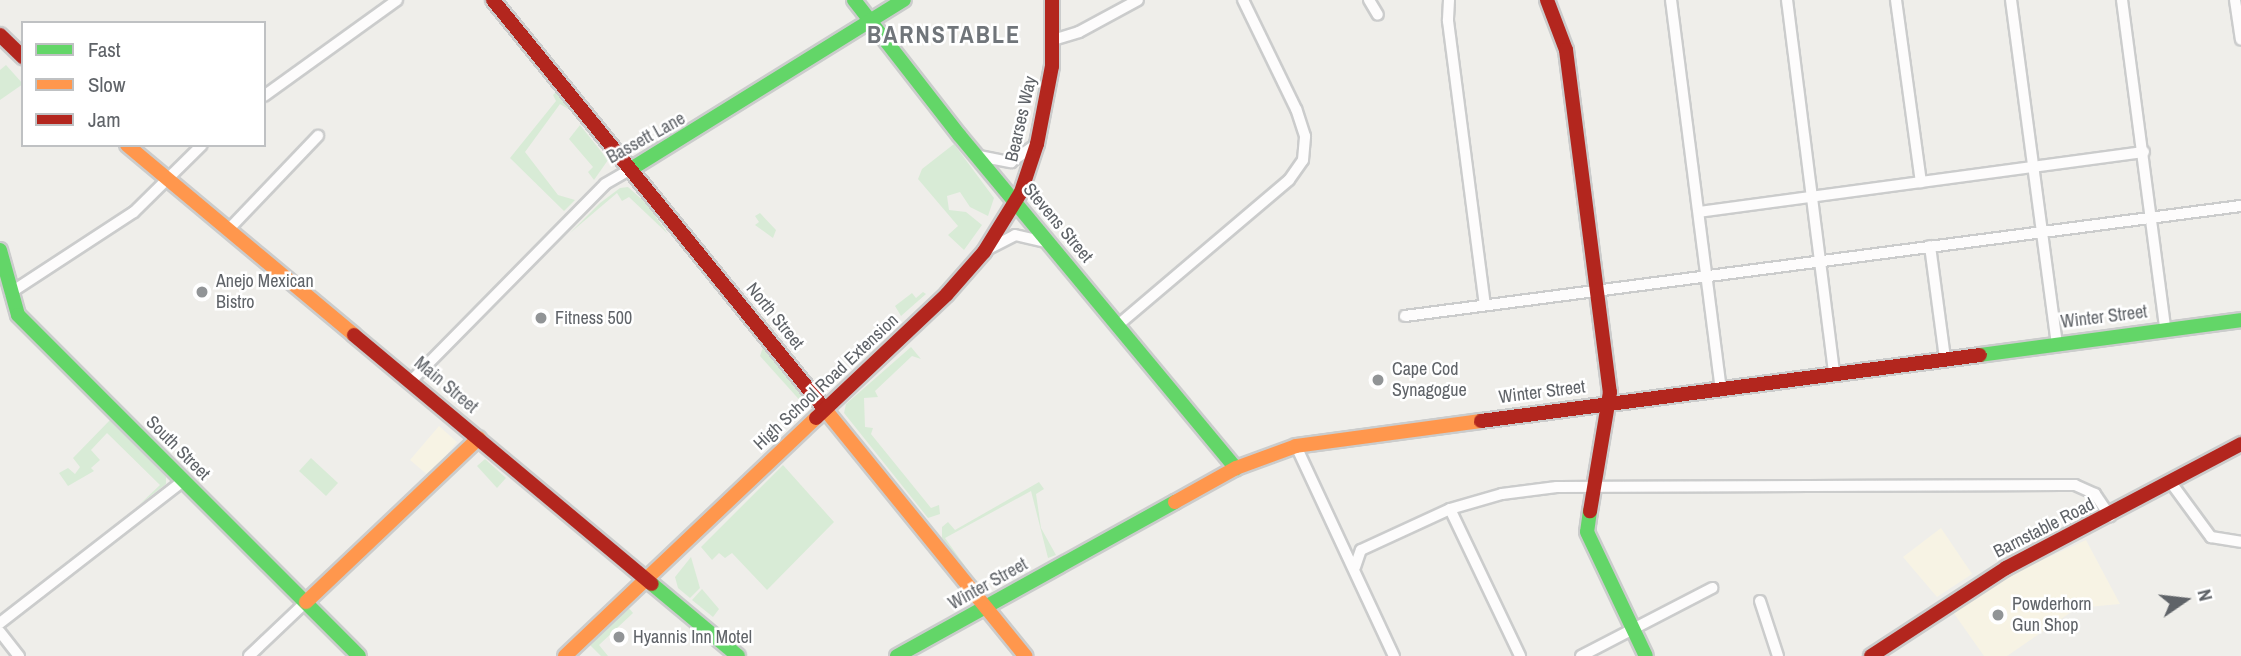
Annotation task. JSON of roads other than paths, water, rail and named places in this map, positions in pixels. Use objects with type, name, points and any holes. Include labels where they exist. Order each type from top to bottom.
[{"type":"street","points":[[266,95],[397,0]]},
{"type":"street","name":"North Street","points":[[493,0],[1026,656]]},
{"type":"street","name":"Stevens Street","points":[[854,0],[976,155],[1236,468]]},
{"type":"street","name":"Bassett Lane","points":[[411,381],[596,192],[904,0]]},
{"type":"street","name":"Bearses Way","points":[[1015,202],[1037,144],[1053,40],[1052,0]]},
{"type":"street","points":[[1053,40],[1079,32],[1138,0]]},
{"type":"street","points":[[1118,325],[1289,180],[1303,160],[1305,136],[1297,109],[1242,0]]},
{"type":"street","points":[[1370,0],[1378,15]]},
{"type":"street","points":[[1449,0],[1448,21],[1486,305]]},
{"type":"street","points":[[1547,0],[1566,50],[1598,291],[1609,402],[1591,489],[1588,537],[1646,656]]},
{"type":"street","points":[[1671,0],[1709,277],[1721,388]]},
{"type":"street","points":[[1787,0],[1809,197],[1834,373]]},
{"type":"street","points":[[1896,0],[1921,183]]},
{"type":"street","points":[[2011,0],[2039,233],[2057,342]]},
{"type":"street","points":[[2122,0],[2153,217],[2165,328]]},
{"type":"street","points":[[2235,0],[2241,40]]},
{"type":"street","points":[[0,35],[21,55]]},
{"type":"street","points":[[229,229],[318,136]]},
{"type":"street","points":[[976,155],[1011,162],[1037,144]]},
{"type":"street","name":"Main Street","points":[[129,147],[648,577],[738,656]]},
{"type":"street","points":[[5,293],[134,212],[200,147]]},
{"type":"street","points":[[1699,212],[2144,152]]},
{"type":"street","name":"High School Road Extension","points":[[565,656],[947,294],[984,252],[1015,202]]},
{"type":"street","points":[[1405,316],[1709,277],[1818,259],[2039,233],[2241,205]]},
{"type":"street","points":[[984,252],[1015,235],[1050,244]]},
{"type":"street","points":[[1930,246],[1945,358]]},
{"type":"street","name":"South Street","points":[[0,250],[5,293],[18,315],[359,656]]},
{"type":"street","name":"Winter Street","points":[[897,656],[1236,468],[1296,446],[2057,342],[2241,320]]},
{"type":"street","points":[[249,656],[479,438]]},
{"type":"street","name":"Barnstable Road","points":[[1871,656],[1984,581],[2172,484],[2241,444]]},
{"type":"street","points":[[1296,446],[1355,567],[1394,656]]},
{"type":"street","points":[[0,623],[183,481]]},
{"type":"street","points":[[2172,484],[2211,537],[2241,542]]},
{"type":"street","points":[[1355,567],[1361,550],[1450,509],[1526,489],[2075,485],[2095,494],[2110,516]]},
{"type":"street","points":[[1450,509],[1520,656]]},
{"type":"street","points":[[1581,656],[1712,588]]},
{"type":"street","points":[[1760,601],[1778,656]]},
{"type":"street","points":[[0,632],[19,656]]},
{"type":"place","name":"Anejo Mexican Bistro","points":[[202,292]]},
{"type":"place","name":"Fitness 500","points":[[541,318]]},
{"type":"place","name":"Cape Cod Synagogue","points":[[1378,380]]},
{"type":"place","name":"Powderhorn Gun Shop","points":[[1998,615]]},
{"type":"place","name":"Hyannis Inn Motel","points":[[619,637]]},
{"type":"district","name":"BARNSTABLE","points":[[944,35]]}]
